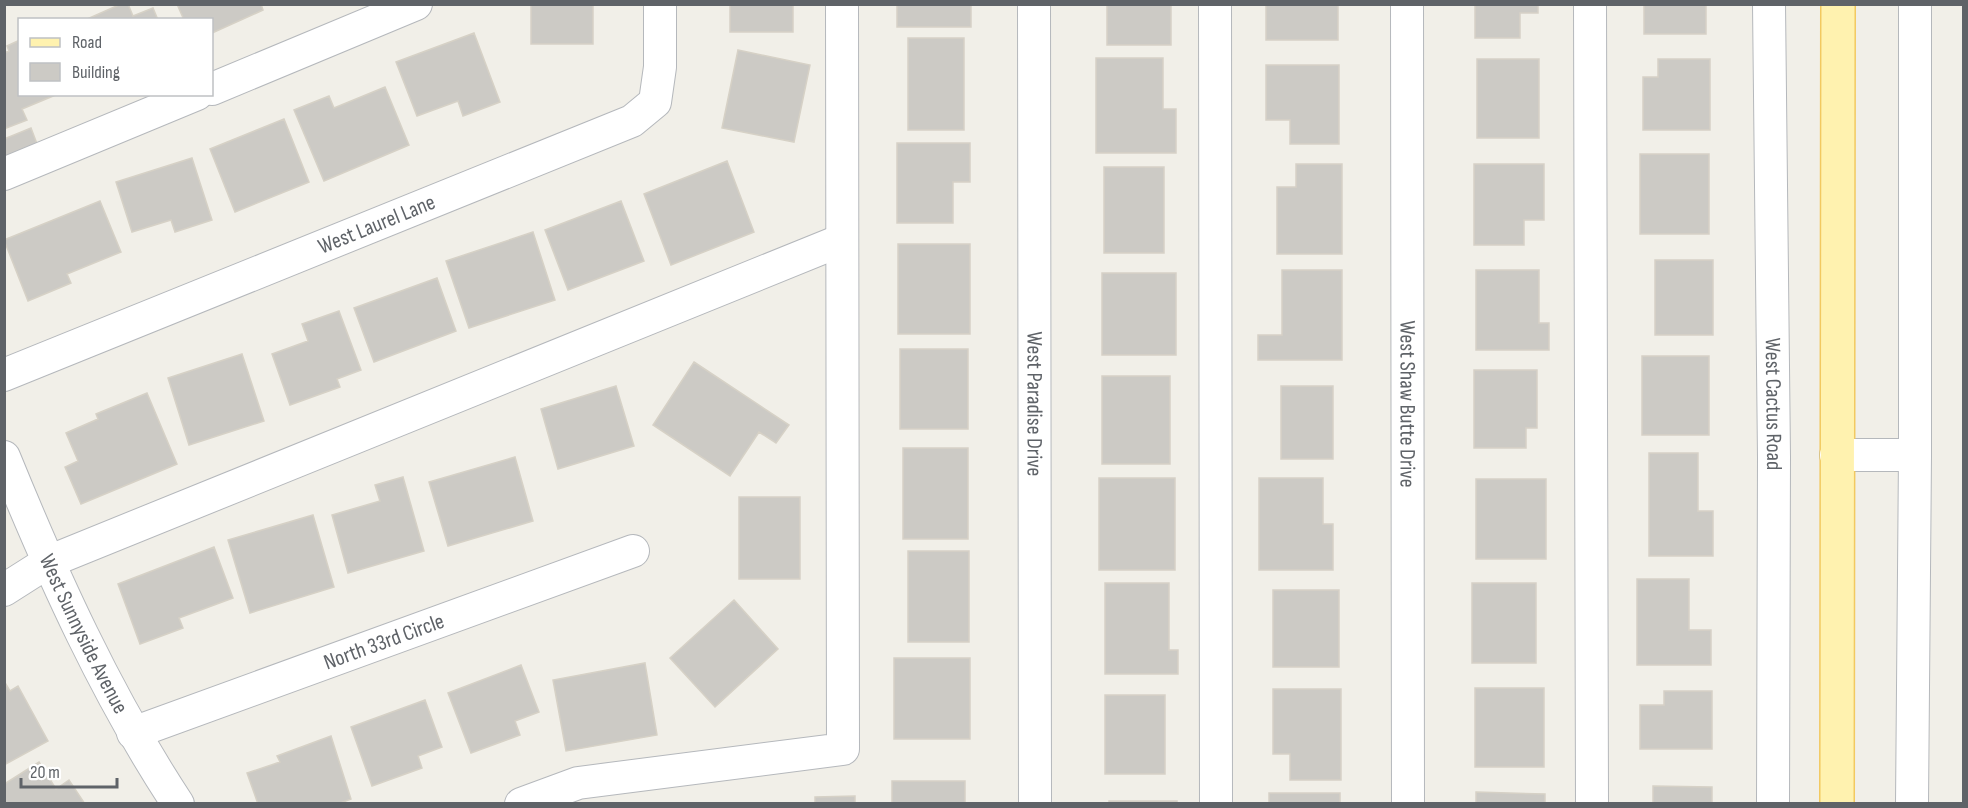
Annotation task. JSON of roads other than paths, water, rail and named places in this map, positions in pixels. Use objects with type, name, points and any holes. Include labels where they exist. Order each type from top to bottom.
[{"type":"main road","points":[[1837,804],[1838,4]]},
{"type":"street","points":[[213,89],[416,4]]},
{"type":"street","name":"West Laurel Lane","points":[[4,375],[632,121],[655,102],[660,67],[660,4]]},
{"type":"street","points":[[521,804],[578,783],[843,749],[842,4]]},
{"type":"street","name":"West Paradise Drive","points":[[1034,4],[1035,804]]},
{"type":"street","points":[[1215,4],[1216,804]]},
{"type":"street","name":"West Shaw Butte Drive","points":[[1407,4],[1408,804]]},
{"type":"street","points":[[1590,4],[1592,804]]},
{"type":"street","name":"West Cactus Road","points":[[1769,4],[1774,457],[1773,804]]},
{"type":"street","points":[[1912,804],[1915,4]]},
{"type":"street","points":[[4,174],[192,96]]},
{"type":"street","points":[[4,590],[48,562],[842,240]]},
{"type":"street","points":[[1836,455],[1915,456]]},
{"type":"street","name":"West Sunnyside Avenue","points":[[4,457],[72,613],[134,733],[178,804]]},
{"type":"street","name":"North 33rd Circle","points":[[134,733],[633,551]]}]
